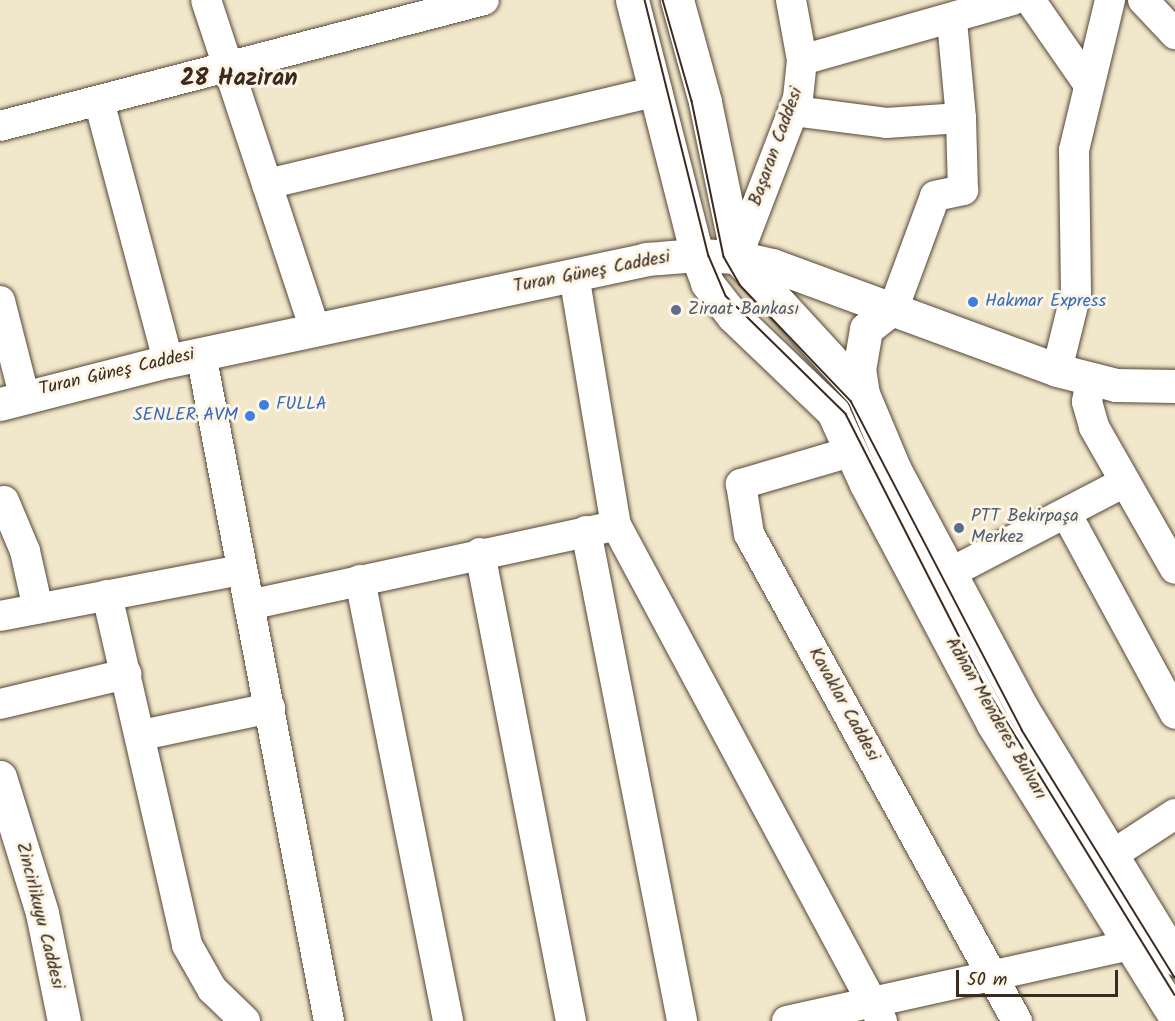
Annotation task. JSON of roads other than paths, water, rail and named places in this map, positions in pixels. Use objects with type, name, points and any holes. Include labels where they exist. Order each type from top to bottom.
[{"type":"main road","name":"Adnan Menderes Bulvarı","points":[[632,0],[697,255],[717,297],[833,412],[850,452],[993,723],[1175,1017]]},
{"type":"main road","points":[[677,0],[705,102],[736,257]]},
{"type":"main road","name":"Turan Güneş Caddesi","points":[[12,399],[168,361],[646,259],[697,255],[736,257],[772,265],[894,308],[1057,370],[1116,385],[1175,386]]},
{"type":"main road","name":"Adnan Menderes Bulvarı","points":[[736,257],[863,394],[896,470],[1022,708],[1172,949]]},
{"type":"main road","points":[[833,412],[863,394],[859,370],[866,329],[894,308]]},
{"type":"main road","name":"Zincirlikuyu Caddesi","points":[[0,777],[42,913],[64,1021]]},
{"type":"street","points":[[206,0],[315,330]]},
{"type":"street","points":[[0,126],[228,66],[413,8],[484,0]]},
{"type":"street","name":"Başaran Caddesi","points":[[736,257],[794,111],[802,60],[791,0]]},
{"type":"street","points":[[802,60],[952,21],[1013,0]]},
{"type":"street","points":[[1030,0],[1089,85]]},
{"type":"street","points":[[1057,370],[1076,293],[1074,150],[1110,0]]},
{"type":"street","points":[[1143,0],[1175,34]]},
{"type":"street","points":[[894,308],[935,196],[963,190],[961,118],[952,21]]},
{"type":"street","points":[[267,184],[657,91]]},
{"type":"street","points":[[99,101],[168,361]]},
{"type":"street","points":[[794,111],[886,123],[961,118]]},
{"type":"street","points":[[574,275],[616,525],[877,1012]]},
{"type":"street","points":[[0,301],[12,399]]},
{"type":"street","points":[[201,354],[329,1021]]},
{"type":"street","points":[[1091,379],[1087,392],[1088,412],[1123,483],[1175,569]]},
{"type":"street","name":"Kavaklar Caddesi","points":[[850,452],[741,484],[749,534],[1017,1021]]},
{"type":"street","points":[[950,573],[1067,515],[1123,483]]},
{"type":"street","points":[[4,501],[26,550],[38,609]]},
{"type":"street","points":[[1067,515],[1175,714]]},
{"type":"street","points":[[249,605],[616,525]]},
{"type":"street","points":[[586,531],[682,1021]]},
{"type":"street","points":[[480,553],[571,1021]]},
{"type":"street","points":[[0,616],[242,570]]},
{"type":"street","points":[[360,580],[448,1021]]},
{"type":"street","points":[[107,595],[142,735],[187,945],[212,989],[245,1021]]},
{"type":"street","points":[[0,704],[126,674]]},
{"type":"street","points":[[142,735],[270,708]]},
{"type":"street","points":[[1112,855],[1175,814]]},
{"type":"street","points":[[787,1021],[877,1012],[991,976],[1130,945],[1172,949]]},
{"type":"tram line","points":[[645,0],[709,256],[726,296],[846,414],[983,683],[1175,995]]},
{"type":"tram line","points":[[663,0],[692,101],[724,257],[740,285],[851,401],[1022,730],[1175,978]]},
{"type":"place","name":"Hakmar Express","points":[[973,302]]},
{"type":"place","name":"Ziraat Bankası","points":[[676,310]]},
{"type":"place","name":"FULLA","points":[[264,405]]},
{"type":"place","name":"SENLER AVM","points":[[250,416]]},
{"type":"place","name":"PTT Bekirpaşa Merkez","points":[[959,528]]},
{"type":"district","name":"28 Haziran","points":[[239,79]]}]
